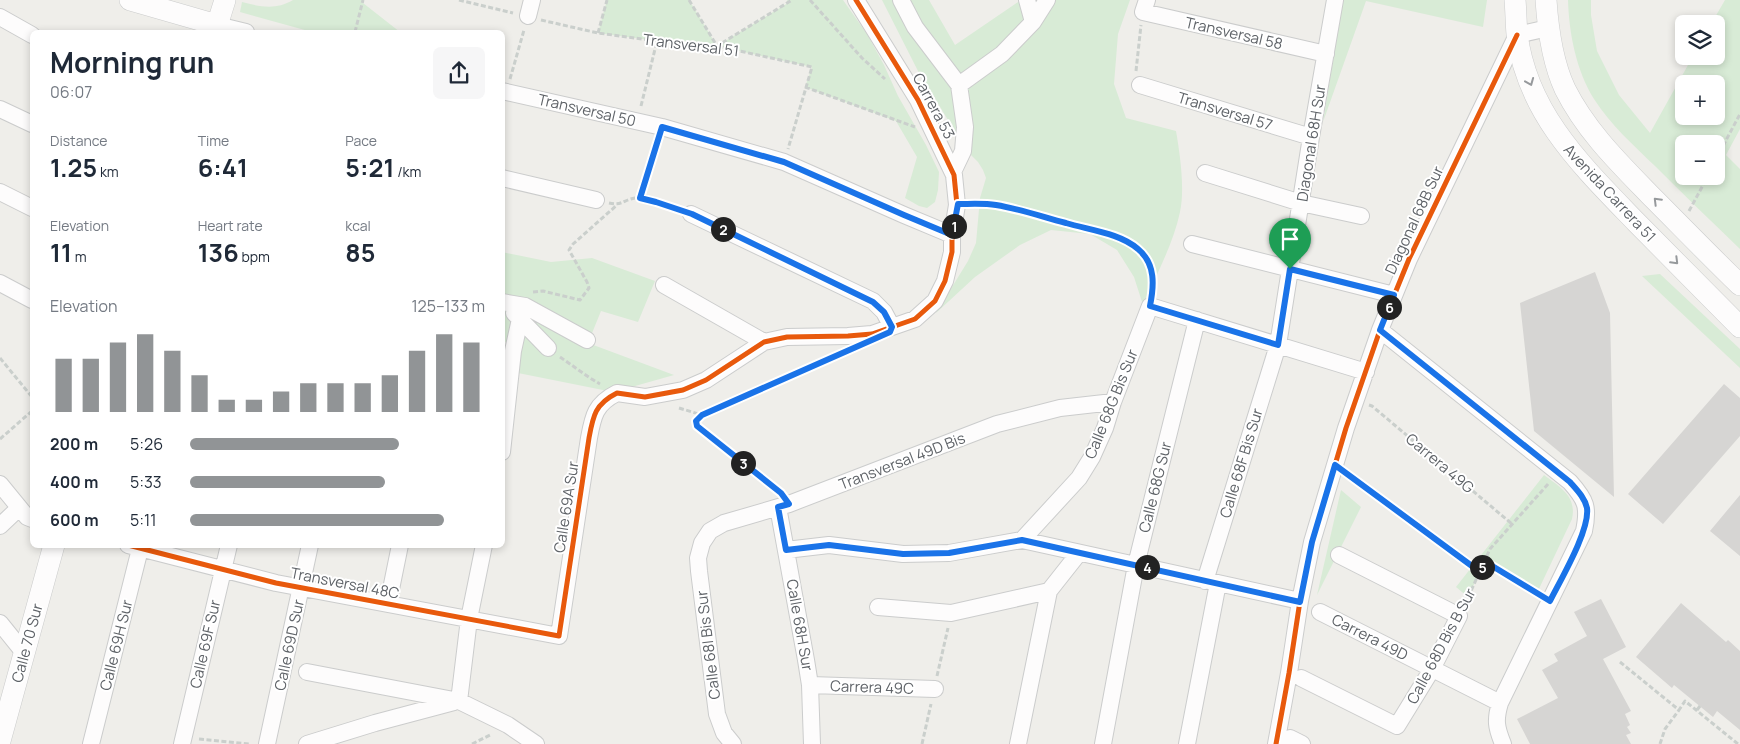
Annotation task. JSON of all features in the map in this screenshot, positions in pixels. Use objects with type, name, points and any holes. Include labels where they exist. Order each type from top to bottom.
[{"type":"street","points":[[130,0],[216,29],[225,0]]},
{"type":"street","points":[[528,16],[532,0]]},
{"type":"street","name":"Carrera 53","points":[[856,0],[918,100],[953,172],[958,204],[952,235]]},
{"type":"street","points":[[901,0],[915,27],[959,85],[965,128],[963,150],[953,172]]},
{"type":"street","points":[[1028,0],[1033,22]]},
{"type":"street","points":[[959,85],[1002,54],[1033,22],[1047,0]]},
{"type":"street","name":"Diagonal 68H Sur","points":[[1278,345],[1335,0]]},
{"type":"street","name":"Avenida Carrera 51","points":[[1515,0],[1517,35],[1525,69],[1546,116],[1559,138],[1588,172],[1740,327]]},
{"type":"street","name":"Avenida Carrera 51","points":[[1546,0],[1548,28],[1558,71],[1577,110],[1607,150],[1740,286]]},
{"type":"street","name":"Transversal 58","points":[[1145,6],[1326,54]]},
{"type":"street","points":[[0,17],[30,34]]},
{"type":"street","points":[[1517,35],[1548,28]]},
{"type":"street","name":"Diagonal 68B Sur","points":[[1290,742],[1289,673],[1300,602],[1312,542],[1346,428],[1394,295],[1430,214],[1517,35]]},
{"type":"street","name":"Transversal 57","points":[[1140,85],[1311,137]]},
{"type":"street","name":"Transversal 50","points":[[505,91],[662,127],[784,162],[952,235]]},
{"type":"street","points":[[0,109],[30,123]]},
{"type":"street","points":[[1205,173],[1301,203],[1361,216]]},
{"type":"street","points":[[505,179],[596,200]]},
{"type":"street","points":[[0,192],[30,207]]},
{"type":"street","points":[[692,214],[873,302],[884,312],[892,327]]},
{"type":"street","points":[[617,393],[645,397],[683,390],[706,380],[764,342],[787,338],[872,334],[915,319],[936,301],[945,281],[952,252],[952,235]]},
{"type":"street","points":[[1192,244],[1394,295]]},
{"type":"street","points":[[0,283],[30,299]]},
{"type":"street","points":[[664,285],[764,342]]},
{"type":"street","points":[[505,303],[525,306],[587,340]]},
{"type":"street","points":[[505,306],[520,318],[548,348]]},
{"type":"street","points":[[1150,306],[1366,372]]},
{"type":"street","name":"Calle 68G Bis Sur","points":[[1022,540],[1079,478],[1092,457],[1105,428],[1150,306]]},
{"type":"street","points":[[505,424],[513,351],[520,318]]},
{"type":"street","name":"Calle 68G Sur","points":[[1104,744],[1136,565],[1197,320]]},
{"type":"street","points":[[1380,330],[1570,482],[1582,495],[1586,506],[1587,516],[1584,531],[1500,703],[1496,722],[1501,743]]},
{"type":"street","name":"Calle 68F Bis Sur","points":[[1187,744],[1211,582],[1278,345]]},
{"type":"street","name":"Calle 69A Sur","points":[[559,636],[593,417],[599,406],[617,393]]},
{"type":"street","name":"Transversal 49D Bis","points":[[702,543],[710,531],[724,523],[783,506],[997,424],[1060,408],[1113,402]]},
{"type":"street","points":[[0,484],[26,515],[0,526]]},
{"type":"street","name":"Calle 68H Sur","points":[[783,506],[786,550],[810,686],[812,744]]},
{"type":"street","points":[[786,550],[829,545],[903,554],[949,553],[1022,540],[1300,602]]},
{"type":"street","name":"Calle 68I Bis Sur","points":[[702,543],[698,558],[699,571],[717,714],[724,733],[732,743]]},
{"type":"street","name":"Calle 70 Sur","points":[[0,741],[53,548]]},
{"type":"street","name":"Calle 69H Sur","points":[[91,744],[137,548]]},
{"type":"street","name":"Transversal 48C","points":[[144,548],[301,587],[559,636]]},
{"type":"street","name":"Calle 69F Sur","points":[[183,741],[228,548]]},
{"type":"street","name":"Calle 69D Sur","points":[[267,744],[309,548]]},
{"type":"street","points":[[388,604],[399,548]]},
{"type":"street","points":[[459,701],[469,619],[483,548]]},
{"type":"street","points":[[1018,744],[1049,590],[1079,553]]},
{"type":"street","points":[[1339,555],[1459,616]]},
{"type":"street","points":[[878,607],[951,613],[1049,590]]},
{"type":"street","name":"Carrera 49D","points":[[1320,612],[1500,703]]},
{"type":"street","name":"Calle 68D Bis B Sur","points":[[1301,678],[1397,726],[1432,669],[1459,616]]},
{"type":"street","points":[[0,623],[25,654]]},
{"type":"street","points":[[306,672],[459,701],[508,725],[536,744]]},
{"type":"street","name":"Carrera 49C","points":[[810,686],[935,689]]},
{"type":"street","points":[[307,744],[375,723],[459,701]]},
{"type":"path","points":[[356,30],[363,0]]},
{"type":"path","points":[[689,0],[717,46],[792,0]]},
{"type":"path","points":[[810,0],[862,58],[891,83]]},
{"type":"path","points":[[1140,85],[1137,81],[1135,66],[1145,6]]},
{"type":"path","points":[[505,88],[528,16]]},
{"type":"path","points":[[637,122],[657,41]]},
{"type":"path","points":[[784,162],[805,87],[936,134]]},
{"type":"path","points":[[1725,143],[1740,114]]},
{"type":"path","points":[[640,198],[662,127]]},
{"type":"path","points":[[1682,227],[1703,185]]},
{"type":"path","points":[[528,292],[543,292],[580,300],[584,297],[589,288],[569,250],[573,244],[617,205],[634,198],[640,198],[692,214]]},
{"type":"path","points":[[596,200],[617,205]]},
{"type":"path","points":[[958,204],[994,204],[1026,211],[1120,239],[1138,249],[1148,261],[1153,276],[1150,306]]},
{"type":"path","points":[[548,348],[590,378],[617,393]]},
{"type":"path","points":[[783,506],[781,493],[697,426],[696,421],[702,415],[846,352]]},
{"type":"path","points":[[0,358],[30,396]]},
{"type":"path","points":[[0,439],[30,414]]},
{"type":"path","points":[[1335,465],[1480,572]]},
{"type":"path","points":[[1484,561],[1550,601]]},
{"type":"path","points":[[1620,662],[1679,710]]},
{"type":"path","points":[[1660,744],[1665,729],[1686,701],[1738,744]]},
{"type":"path","points":[[1697,710],[1700,706]]},
{"type":"path","points":[[183,741],[250,744]]},
{"type":"green space","points":[[293,0],[363,0],[363,3],[397,30],[305,30],[240,12],[242,2],[268,7]]},
{"type":"green space","points":[[607,0],[689,0],[717,46],[657,41],[598,33]]},
{"type":"green space","points":[[787,0],[843,0],[867,34],[939,172],[935,202],[927,208],[905,198],[917,157],[896,121],[805,87],[812,67],[717,46],[788,3]]},
{"type":"green space","points":[[882,0],[929,0],[955,45],[1021,0],[1130,0],[1118,34],[1114,84],[1126,118],[1176,131],[1182,182],[1180,212],[1177,224],[1169,248],[1143,305],[1134,277],[1117,250],[1090,234],[1051,230],[1020,245],[975,277],[936,313],[968,261],[976,243],[980,198],[986,178],[978,162],[967,151],[918,71]]},
{"type":"green space","points":[[1343,0],[1487,0],[1483,27],[1366,1],[1323,122]]},
{"type":"green space","points":[[1568,0],[1591,0],[1591,15],[1597,51],[1619,95],[1650,133],[1675,88],[1675,125],[1725,125],[1725,75],[1682,75],[1688,65],[1725,65],[1725,15],[1716,15],[1725,0],[1740,0],[1740,129],[1726,155],[1740,169],[1740,249],[1631,143],[1600,108],[1582,76],[1572,38]]},
{"type":"green space","points":[[505,253],[551,262],[592,258],[655,281],[638,322],[601,311],[588,343],[674,375],[628,388],[608,391],[518,373],[522,348],[505,342]]},
{"type":"green space","points":[[1660,274],[1740,349],[1740,368],[1642,276]]},
{"type":"green space","points":[[1544,475],[1566,493],[1570,498],[1573,511],[1572,519],[1537,593],[1485,561],[1468,597],[1456,587]]},
{"type":"green space","points":[[1341,490],[1361,507],[1317,595]]},
{"type":"building","points":[[1595,272],[1610,313],[1614,497],[1534,431],[1520,303]]},
{"type":"building","points":[[1724,384],[1740,398],[1740,436],[1663,524],[1628,494]]},
{"type":"building","points":[[1740,495],[1740,556],[1710,531]]},
{"type":"building","points":[[1601,599],[1626,647],[1603,659],[1631,711],[1625,714],[1630,725],[1627,727],[1631,733],[1626,735],[1631,744],[1530,744],[1517,719],[1558,698],[1542,670],[1558,661],[1554,654],[1587,636],[1574,612]]},
{"type":"building","points":[[1681,603],[1726,642],[1728,640],[1740,651],[1740,730],[1717,711],[1713,717],[1674,685],[1672,688],[1636,657]]},
{"type":"cycle path","points":[[140,548],[276,583],[559,636],[590,430],[596,411],[604,402],[617,393],[645,397],[683,390],[706,380],[764,342],[787,337],[872,334],[915,319],[935,301],[945,281],[952,252],[952,235],[957,205],[954,175],[918,100],[856,0]]},
{"type":"cycle path","points":[[1276,744],[1312,542],[1346,428],[1380,330],[1409,259],[1517,35]]},
{"type":"route","points":[[662,127],[784,162],[952,235],[958,204],[994,204],[1026,211],[1120,239],[1138,249],[1148,261],[1153,276],[1150,306],[1278,345],[1290,269],[1394,295],[1380,330],[1570,482],[1582,495],[1587,516],[1584,531],[1550,601],[1484,561],[1480,572],[1335,465],[1312,542],[1300,602],[1022,540],[949,553],[903,554],[829,545],[786,550],[778,507],[789,504],[781,493],[697,426],[696,421],[702,415],[890,332],[892,327],[884,312],[873,302],[692,214],[640,198],[662,127]]}]
